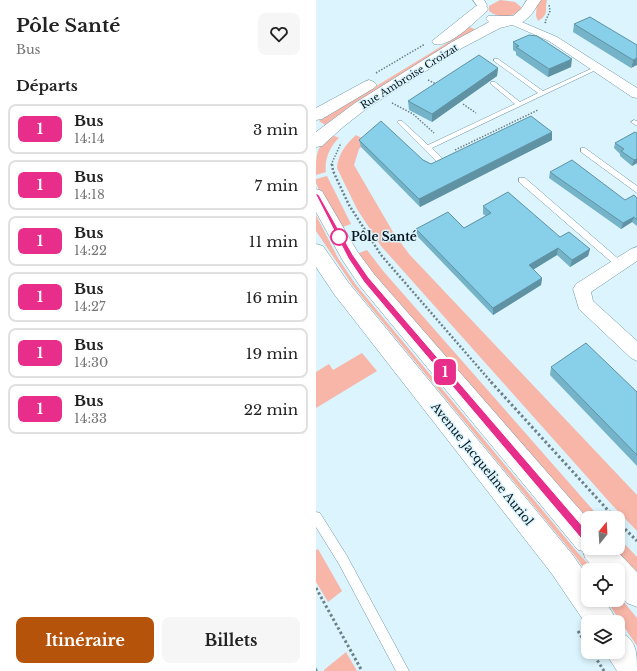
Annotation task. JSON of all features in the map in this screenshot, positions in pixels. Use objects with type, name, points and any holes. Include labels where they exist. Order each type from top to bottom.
[{"type":"main road","points":[[482,3],[487,16],[493,19],[509,20]]},
{"type":"main road","name":"Rue Ambroise Croizat","points":[[316,115],[373,83],[450,35],[482,3]]},
{"type":"main road","name":"Rue Ambroise Croizat","points":[[316,142],[365,103],[487,28],[509,20],[518,19],[527,6]]},
{"type":"main road","points":[[316,195],[350,256],[366,280],[581,532]]},
{"type":"main road","name":"Avenue Jacqueline Auriol","points":[[316,251],[341,288],[562,564],[597,615]]},
{"type":"main road","points":[[601,555],[609,563]]},
{"type":"main road","points":[[625,580],[637,593]]},
{"type":"main road","points":[[625,656],[635,671]]},
{"type":"street","points":[[527,6],[553,40]]},
{"type":"street","points":[[509,20],[553,40],[637,94]]},
{"type":"street","points":[[637,253],[582,288],[585,304],[637,353]]},
{"type":"lane","points":[[496,60],[543,94]]},
{"type":"lane","points":[[427,148],[597,68]]},
{"type":"lane","points":[[493,83],[520,105]]},
{"type":"lane","points":[[400,122],[442,162]]},
{"type":"lane","points":[[583,150],[637,190]]},
{"type":"lane","points":[[522,180],[619,264]]},
{"type":"lane","points":[[316,517],[343,560],[403,671]]},
{"type":"path","points":[[545,22],[550,11],[549,3],[551,0]]},
{"type":"path","points":[[370,77],[430,41]]},
{"type":"path","points":[[428,80],[441,86]]},
{"type":"path","points":[[392,103],[413,114],[443,141]]},
{"type":"path","points":[[463,104],[479,115]]},
{"type":"path","points":[[455,150],[538,110]]},
{"type":"path","points":[[344,140],[339,144],[331,165],[350,205],[381,255],[479,368],[609,511]]},
{"type":"path","points":[[625,529],[637,541]]},
{"type":"path","points":[[316,588],[362,671]]},
{"type":"path","points":[[596,659],[604,671]]},
{"type":"shaded area","points":[[500,0],[515,2],[521,7],[521,9],[510,16],[493,14],[489,11],[489,6]]},
{"type":"shaded area","points":[[537,0],[547,0],[546,12],[538,21],[536,16]]},
{"type":"shaded area","points":[[470,27],[476,30],[457,39],[351,106],[325,125],[319,121],[455,38]]},
{"type":"shaded area","points":[[330,134],[339,138],[328,154],[326,172],[316,175],[316,162],[319,148]]},
{"type":"shaded area","points":[[356,135],[367,141],[359,149],[354,165],[393,232],[409,254],[637,495],[637,531],[625,518],[625,511],[618,511],[613,506],[381,246],[357,209],[337,168],[339,158],[349,142]]},
{"type":"shaded area","points":[[327,176],[351,224],[337,229],[316,183],[316,179]]},
{"type":"shaded area","points":[[316,215],[338,258],[356,285],[587,563],[581,563],[581,564],[353,286],[316,231]]},
{"type":"shaded area","points":[[367,250],[384,272],[594,511],[581,511],[581,526],[354,255]]},
{"type":"shaded area","points":[[362,353],[377,371],[316,408],[316,372],[329,364],[333,370]]},
{"type":"shaded area","points":[[625,544],[637,557],[637,585],[625,572],[625,563],[616,563],[609,555],[625,555]]},
{"type":"shaded area","points":[[318,549],[342,591],[328,602],[316,582],[316,550]]},
{"type":"shaded area","points":[[625,603],[637,618],[637,646],[625,628],[625,615],[616,615],[611,607],[625,607]]},
{"type":"shaded area","points":[[346,652],[357,671],[324,671],[324,670]]},
{"type":"building","points":[[590,17],[637,45],[637,58],[633,60],[574,24]]},
{"type":"building","points":[[529,35],[537,36],[572,59],[549,69],[516,47],[519,46],[513,42]]},
{"type":"building","points":[[479,55],[498,68],[432,114],[408,101]]},
{"type":"building","points":[[531,116],[552,132],[419,199],[359,140],[381,121],[423,160],[431,164]]},
{"type":"building","points":[[635,132],[637,133],[637,159],[634,160],[621,151],[624,149],[615,143]]},
{"type":"building","points":[[572,160],[625,200],[634,195],[637,198],[637,220],[634,217],[623,223],[550,172]]},
{"type":"building","points":[[508,192],[560,237],[569,232],[590,249],[572,260],[558,248],[529,265],[542,278],[493,308],[416,229],[448,212],[464,228],[491,213],[483,206]]},
{"type":"building","points":[[586,343],[637,392],[637,455],[551,367]]},
{"type":"bus line","name":"1","points":[[316,195],[350,256],[366,280],[581,532]]},
{"type":"place","name":"Pôle Santé","points":[[339,237]]}]
